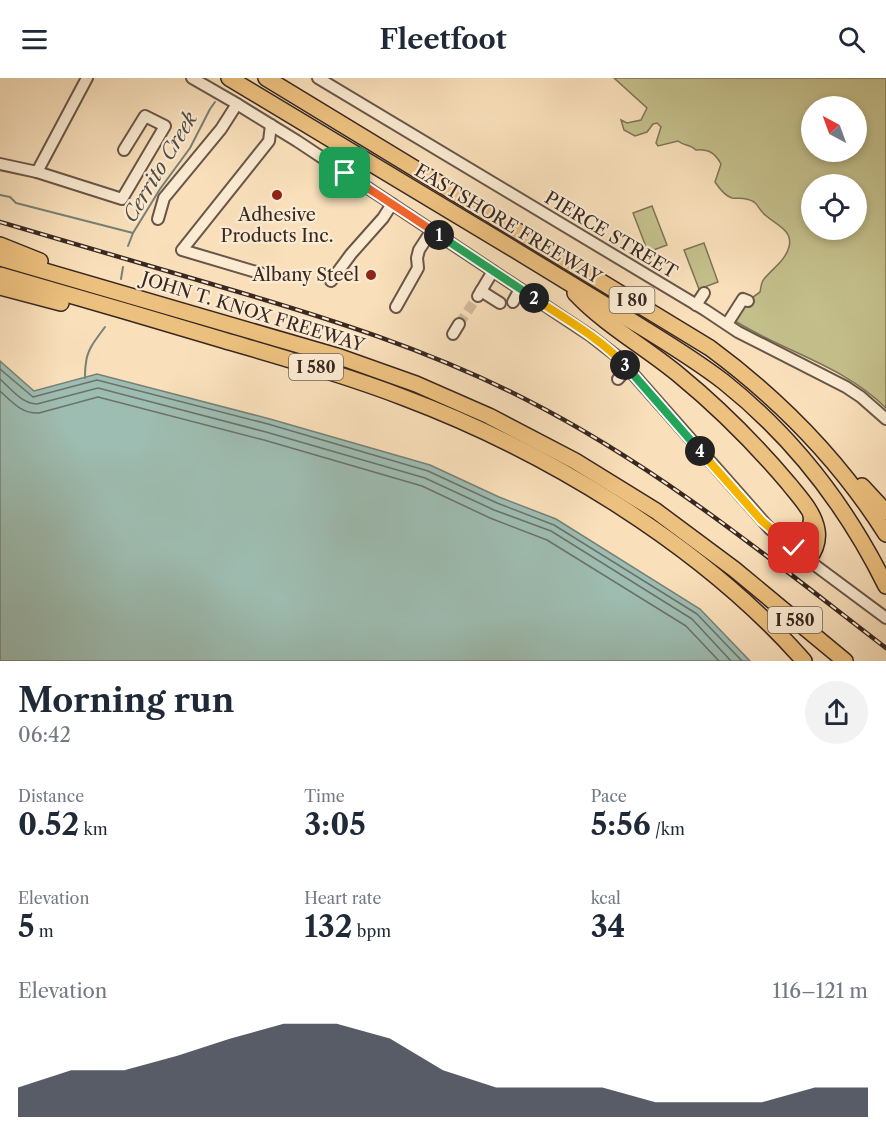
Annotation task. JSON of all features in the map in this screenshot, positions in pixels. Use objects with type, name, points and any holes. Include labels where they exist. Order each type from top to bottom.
[{"type":"highway","name":"EASTSHORE FREEWAY","points":[[229,78],[561,278],[712,373],[786,440],[824,484],[848,518],[886,586]]},
{"type":"highway","name":"EASTSHORE FREEWAY","points":[[266,78],[702,343],[751,380],[800,425],[845,476],[886,534]]},
{"type":"highway","points":[[0,245],[39,261],[71,279]]},
{"type":"highway","name":"JOHN T. KNOX FREEWAY","points":[[0,258],[325,353],[393,376],[460,403],[539,441],[616,485],[683,530],[845,661]]},
{"type":"highway","name":"JOHN T. KNOX FREEWAY","points":[[0,275],[358,381],[428,407],[502,441],[567,475],[641,522],[712,573],[766,621],[804,661]]},
{"type":"highway","points":[[561,278],[590,309],[673,370],[707,400],[771,464],[807,507],[814,520],[818,534],[815,548],[808,560]]},
{"type":"highway","points":[[0,287],[170,331],[183,328]]},
{"type":"highway","points":[[800,425],[886,512]]},
{"type":"highway","points":[[779,536],[794,540],[805,535],[810,529],[812,520],[807,507]]},
{"type":"highway","points":[[746,579],[857,661]]},
{"type":"highway","points":[[766,621],[812,661]]},
{"type":"street","points":[[37,172],[87,78]]},
{"type":"street","points":[[192,78],[271,125],[432,230],[591,336],[618,357],[753,511],[808,560],[886,618]]},
{"type":"street","name":"PIERCE STREET","points":[[318,78],[746,337],[846,387],[886,419]]},
{"type":"street","points":[[158,219],[164,198],[220,129],[234,102]]},
{"type":"street","points":[[0,164],[37,172],[122,200],[165,126],[146,116],[124,150]]},
{"type":"street","points":[[263,274],[182,250],[269,141],[271,125]]},
{"type":"street","points":[[331,281],[392,204]]},
{"type":"street","points":[[396,307],[417,268],[419,250],[432,230]]},
{"type":"street","points":[[494,271],[479,293],[500,303]]},
{"type":"street","points":[[513,302],[520,289]]},
{"type":"street","points":[[696,305],[704,293]]},
{"type":"street","points":[[727,324],[743,299],[748,301]]},
{"type":"street","points":[[729,301],[734,313]]},
{"type":"street","points":[[453,334],[459,324]]},
{"type":"street","points":[[618,378],[628,368]]},
{"type":"shaded area","points":[[614,78],[886,78],[886,408],[870,393],[833,370],[735,321],[745,305],[760,292],[763,280],[785,256],[790,241],[788,236],[754,202],[732,198],[722,192],[715,182],[721,164],[711,152],[696,150],[678,141],[658,146],[656,143],[661,127],[657,123],[653,124],[647,132],[635,136],[624,130],[621,120],[627,123],[641,120],[647,108]]},
{"type":"shaded area","points":[[652,206],[667,245],[648,252],[633,213]]},
{"type":"shaded area","points":[[704,243],[718,282],[699,289],[684,250]]},
{"type":"water","points":[[0,361],[34,391],[97,374],[270,419],[430,465],[499,497],[556,519],[700,609],[750,661],[0,661]]},
{"type":"waterway","name":"Cerrito Creek","points":[[128,246],[133,233],[160,189],[190,148],[215,102]]},
{"type":"waterway","points":[[0,195],[10,197],[16,203],[133,233]]},
{"type":"waterway","name":"Cerrito Creek","points":[[121,279],[123,267]]},
{"type":"waterway","name":"Cerrito Creek","points":[[85,378],[88,353],[105,327]]},
{"type":"tunnel","points":[[459,324],[478,296]]},
{"type":"railway","points":[[0,222],[340,323],[415,350],[489,381],[574,425],[666,483],[755,547],[886,648]]},
{"type":"place","name":"Adhesive Products Inc.","points":[[277,195]]},
{"type":"place","name":"Albany Steel","points":[[371,275]]},
{"type":"route","points":[[345,173],[591,336],[618,357],[753,511],[770,529],[794,548]]}]
